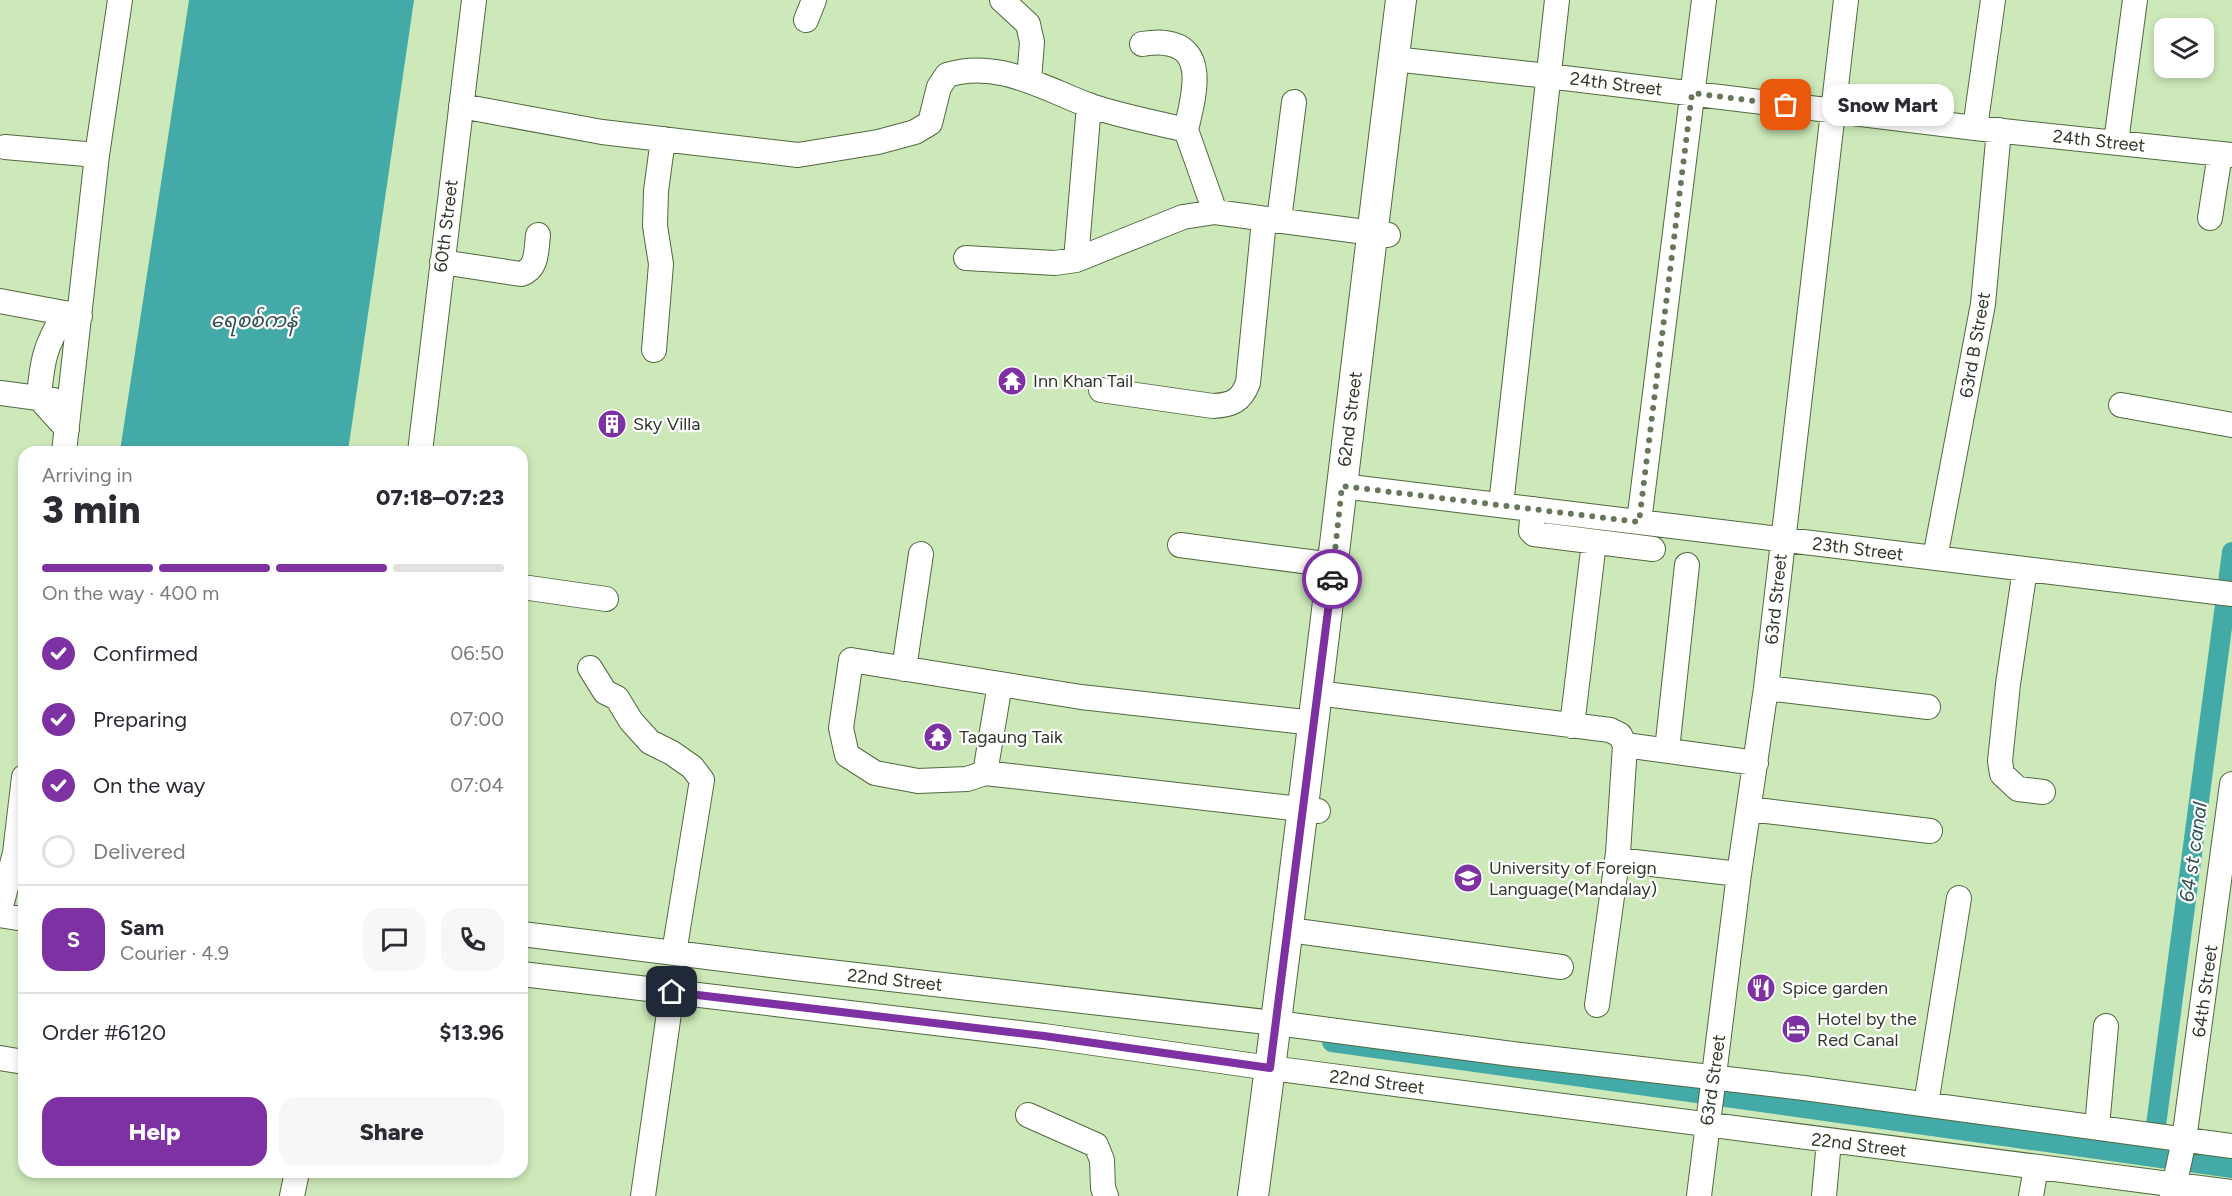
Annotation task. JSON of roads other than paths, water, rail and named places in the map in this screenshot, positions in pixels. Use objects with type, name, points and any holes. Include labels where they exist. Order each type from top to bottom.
[{"type":"main road","name":"62nd Street","points":[[1401,0],[1402,60]]},
{"type":"main road","name":"62nd Street","points":[[1271,1196],[1283,1027],[1311,810],[1333,695],[1349,487],[1380,234],[1402,60],[1418,0]]},
{"type":"main road","name":"62nd Street","points":[[1283,1027],[1304,932],[1314,723],[1333,565],[1349,487]]},
{"type":"main road","name":"62nd Street","points":[[1253,1196],[1279,1066]]},
{"type":"street","points":[[66,440],[70,403],[73,314],[120,0]]},
{"type":"street","name":"60th Street","points":[[421,446],[474,0]]},
{"type":"street","points":[[1002,0],[1028,24],[1032,34],[1031,66]]},
{"type":"street","points":[[1501,505],[1557,0]]},
{"type":"street","points":[[1639,522],[1704,0]]},
{"type":"street","name":"63rd Street","points":[[1699,1196],[1739,874],[1766,688],[1846,0]]},
{"type":"street","points":[[1975,128],[1993,0]]},
{"type":"street","points":[[2116,142],[2134,0]]},
{"type":"street","points":[[1142,44],[1164,42],[1178,46],[1189,57],[1196,81],[1186,130],[1215,212]]},
{"type":"street","name":"24th Street","points":[[1402,60],[1975,128],[2226,155]]},
{"type":"street","points":[[461,106],[602,132],[798,155],[815,154],[878,142],[924,128],[930,123],[939,87],[947,75],[960,71],[1000,72],[1031,66],[1089,105],[1146,122],[1186,130]]},
{"type":"street","points":[[1101,390],[1214,406],[1229,405],[1238,401],[1244,394],[1248,383],[1272,220],[1294,102]]},
{"type":"street","points":[[1076,260],[1089,105]]},
{"type":"street","name":"63rd B Street","points":[[1935,558],[1983,304],[2000,130]]},
{"type":"street","points":[[654,350],[661,279],[661,264],[655,236],[655,214],[663,139]]},
{"type":"street","points":[[5,147],[97,155]]},
{"type":"street","points":[[2210,218],[2226,155]]},
{"type":"street","points":[[966,258],[1055,262],[1076,260],[1183,217],[1215,212],[1380,234]]},
{"type":"street","points":[[441,262],[521,274],[531,269],[534,264],[538,235]]},
{"type":"street","points":[[0,301],[73,314]]},
{"type":"street","points":[[66,440],[39,398],[41,368],[49,339],[73,314]]},
{"type":"street","points":[[0,393],[70,403]]},
{"type":"street","points":[[2121,405],[2232,425]]},
{"type":"street","name":"23th Street","points":[[1349,487],[2226,593]]},
{"type":"street","points":[[1533,509],[1531,531],[1534,534],[1653,549]]},
{"type":"street","points":[[1572,726],[1594,542]]},
{"type":"street","points":[[1180,545],[1333,565]]},
{"type":"street","points":[[904,669],[921,554]]},
{"type":"street","points":[[1667,750],[1687,565]]},
{"type":"street","points":[[2025,569],[2008,684],[2000,761],[2002,774],[2018,789],[2043,792]]},
{"type":"street","points":[[528,588],[606,599]]},
{"type":"street","points":[[1311,810],[985,773],[967,779],[918,781],[875,773],[847,755],[841,728],[851,660],[1081,697],[1314,723]]},
{"type":"street","points":[[590,668],[605,692],[617,698],[631,721],[650,742],[692,767],[702,780],[674,953]]},
{"type":"street","points":[[985,773],[1000,684]]},
{"type":"street","points":[[1766,688],[1928,707]]},
{"type":"street","points":[[1333,695],[1610,730],[1620,735],[1625,745],[1617,860],[1597,1005]]},
{"type":"street","points":[[1625,745],[1756,763]]},
{"type":"street","name":"64th Street","points":[[2165,1184],[2180,1141],[2227,868],[2232,784]]},
{"type":"street","points":[[1749,809],[1930,831]]},
{"type":"street","points":[[0,910],[4,876],[15,853],[18,828]]},
{"type":"street","points":[[1617,860],[1739,874]]},
{"type":"street","points":[[1926,1104],[1959,898]]},
{"type":"street","points":[[0,915],[18,918]]},
{"type":"street","points":[[1304,932],[1561,967]]},
{"type":"street","name":"22nd Street","points":[[528,935],[1524,1055],[1711,1100],[1829,1141],[2232,1192]]},
{"type":"street","name":"22nd Street","points":[[528,975],[1279,1066],[1711,1100],[1926,1104],[2097,1127],[2180,1141],[2232,1146]]},
{"type":"street","points":[[643,1196],[672,992]]},
{"type":"street","points":[[2097,1127],[2106,1026]]},
{"type":"street","points":[[0,1058],[18,1061]]},
{"type":"street","points":[[1028,1115],[1096,1144],[1102,1160],[1103,1188],[1106,1196]]},
{"type":"street","points":[[1824,1196],[1829,1141]]},
{"type":"street","points":[[2031,1196],[2036,1168]]},
{"type":"street","points":[[292,1196],[296,1178]]},
{"type":"water","name":"ရေစစ်ကန်","points":[[189,0],[414,0],[349,446],[121,446]]},
{"type":"waterway","name":"64 st canal","points":[[2153,1148],[2232,552]]},
{"type":"waterway","points":[[1332,1042],[2232,1168]]},
{"type":"place","name":"Snow Mart","points":[[1786,105]]},
{"type":"place","name":"Inn Khan Tail","points":[[1012,381]]},
{"type":"place","name":"Sky Villa","points":[[612,424]]},
{"type":"place","name":"Tagaung Taik","points":[[938,737]]},
{"type":"place","name":"University of Foreign Language(Mandalay)","points":[[1468,878]]},
{"type":"place","name":"Spice garden","points":[[1761,988]]},
{"type":"place","name":"Hotel by the Red Canal","points":[[1796,1029]]}]
